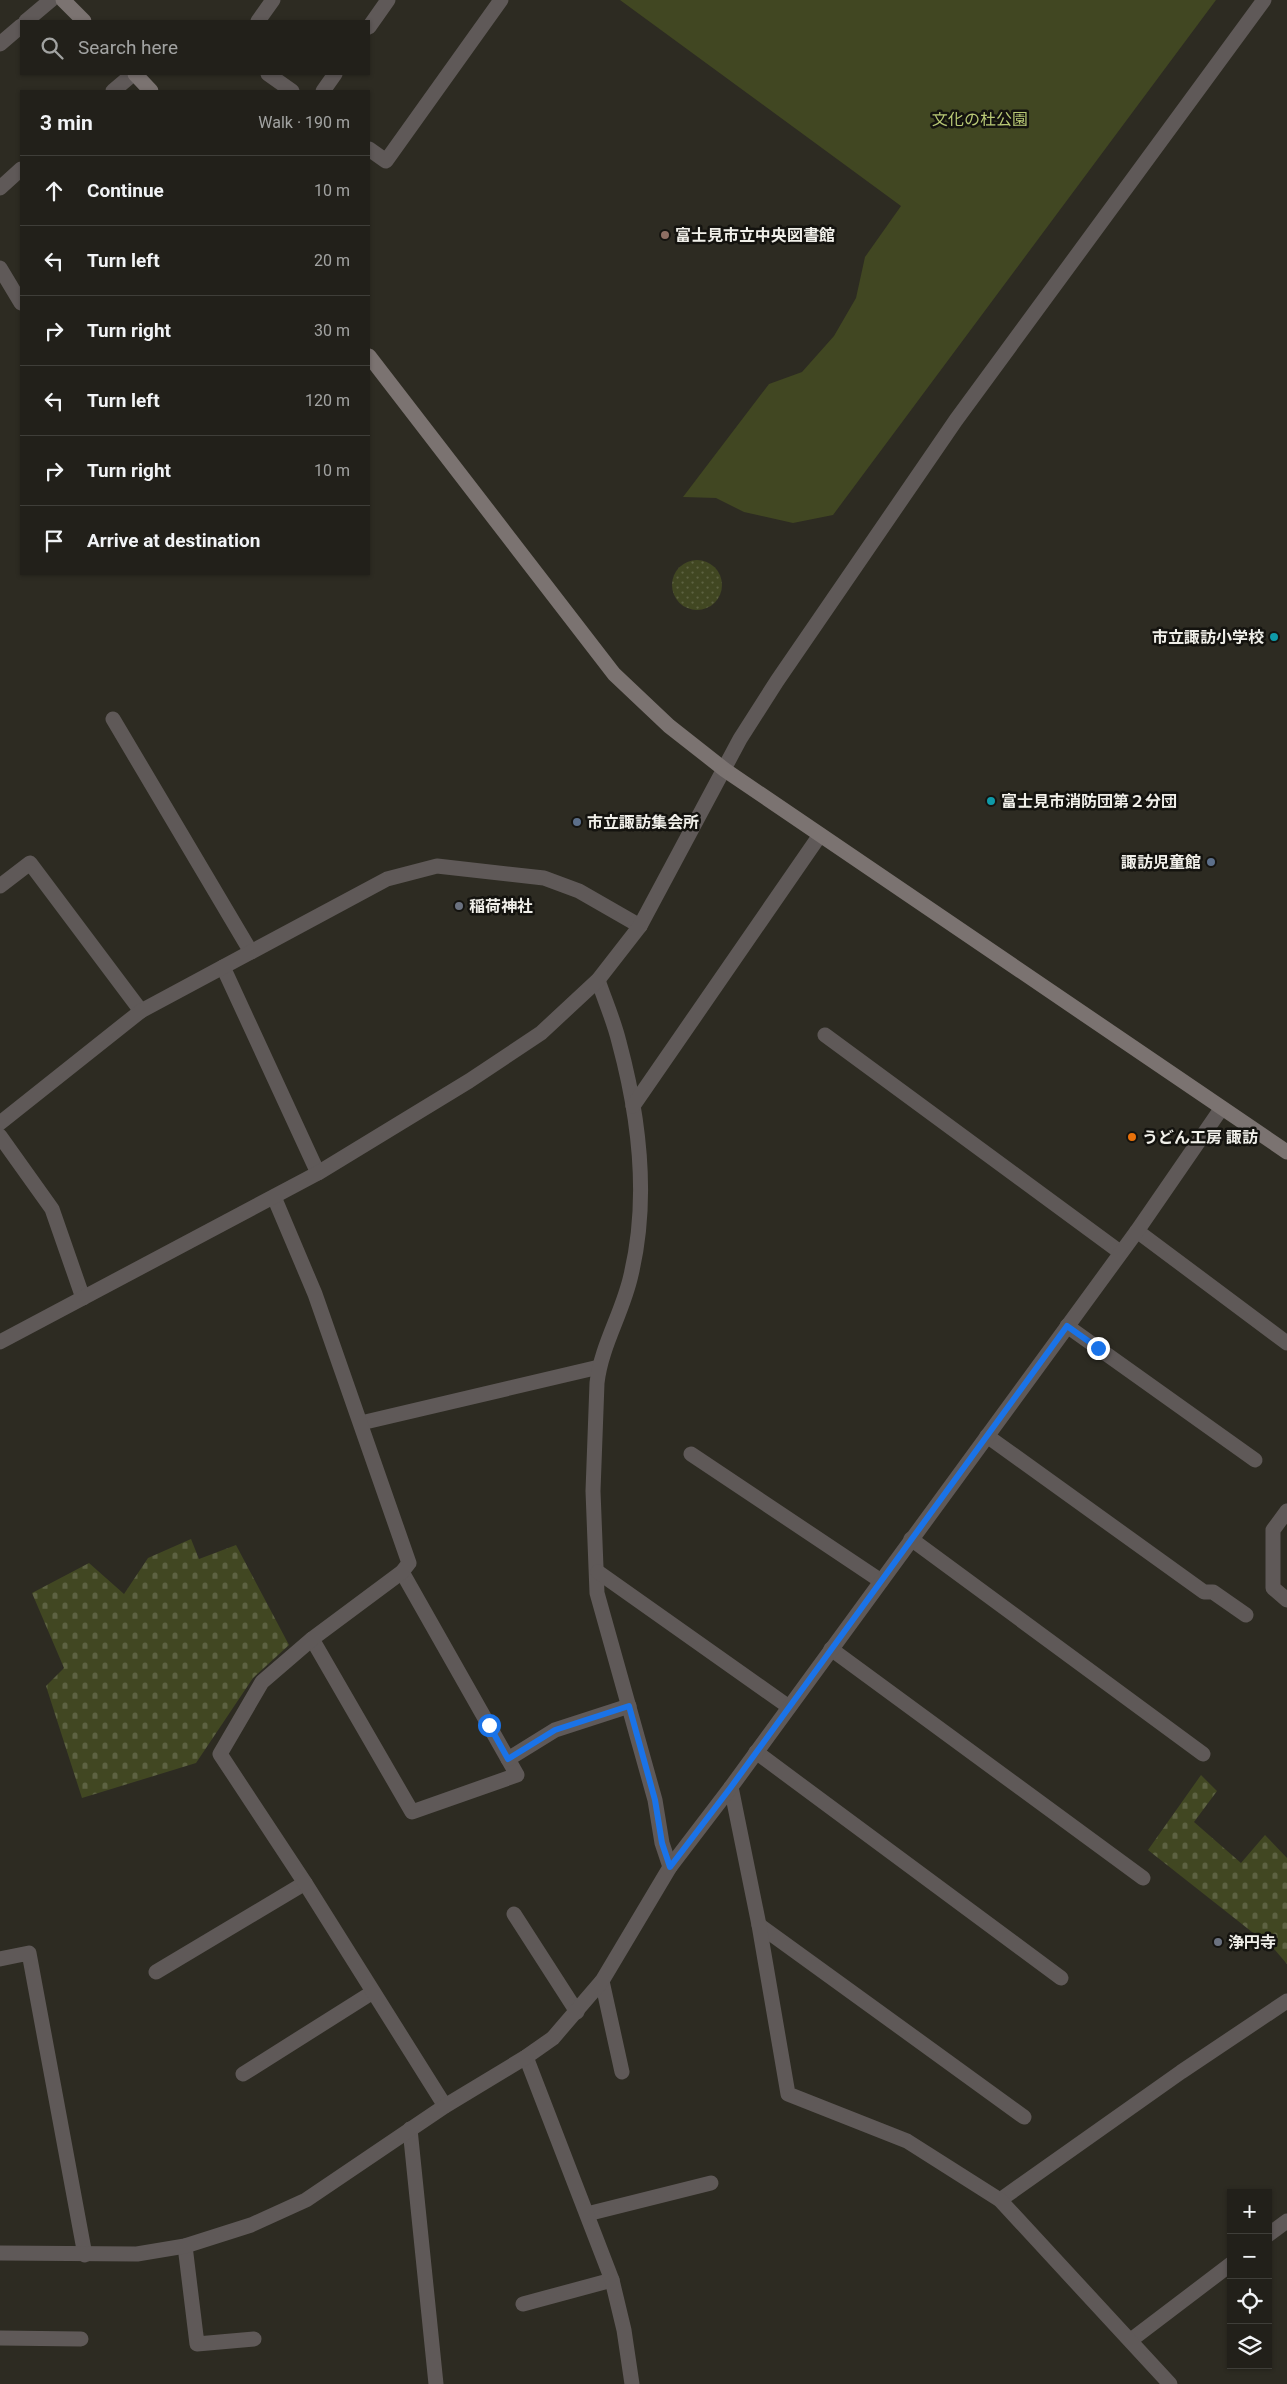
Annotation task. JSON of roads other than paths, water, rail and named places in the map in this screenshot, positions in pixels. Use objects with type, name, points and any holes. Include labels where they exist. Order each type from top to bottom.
[{"type":"street","points":[[27,20],[51,0]]},
{"type":"street","points":[[63,0],[83,20]]},
{"type":"street","points":[[259,20],[274,0]]},
{"type":"street","points":[[370,26],[388,0]]},
{"type":"street","points":[[370,149],[386,161],[501,0]]},
{"type":"street","points":[[0,1342],[274,1197],[469,1081],[541,1033],[598,980],[640,926],[740,739],[777,681],[956,420],[1264,0]]},
{"type":"street","points":[[0,44],[20,27]]},
{"type":"street","points":[[114,90],[133,75]]},
{"type":"street","points":[[135,75],[150,90]]},
{"type":"street","points":[[269,75],[291,90]]},
{"type":"street","points":[[324,90],[335,75]]},
{"type":"street","points":[[0,188],[20,170]]},
{"type":"street","points":[[0,268],[20,301]]},
{"type":"street","points":[[370,357],[614,674],[668,726],[725,770],[1221,1109],[1287,1152]]},
{"type":"street","points":[[113,719],[251,952]]},
{"type":"street","points":[[633,1106],[820,835]]},
{"type":"street","points":[[0,886],[30,863],[141,1011]]},
{"type":"street","points":[[0,1123],[141,1011],[387,879],[436,866],[544,878],[579,892],[640,926]]},
{"type":"street","points":[[223,967],[318,1172]]},
{"type":"street","points":[[598,980],[619,1041],[633,1106],[639,1174],[639,1236],[620,1316],[599,1367],[593,1491],[598,1572],[597,1593],[655,1800],[662,1843],[670,1867]]},
{"type":"street","points":[[825,1035],[1120,1252]]},
{"type":"street","points":[[0,2253],[138,2254],[185,2246],[251,2224],[306,2200],[445,2106],[526,2057],[553,2038],[602,1981],[670,1867],[731,1787],[1137,1230],[1221,1109]]},
{"type":"street","points":[[0,1136],[52,1209],[83,1298]]},
{"type":"street","points":[[274,1197],[315,1294],[409,1562],[402,1572],[312,1639],[262,1682],[220,1754],[305,1883],[445,2106]]},
{"type":"street","points":[[1137,1230],[1287,1343]]},
{"type":"street","points":[[1067,1326],[1255,1460]]},
{"type":"street","points":[[361,1423],[599,1367]]},
{"type":"street","points":[[986,1436],[1204,1592],[1213,1592],[1246,1615]]},
{"type":"street","points":[[690,1454],[880,1581]]},
{"type":"street","points":[[1287,1511],[1273,1530],[1273,1588],[1287,1600]]},
{"type":"street","points":[[912,1539],[1203,1754]]},
{"type":"street","points":[[312,1639],[412,1812],[517,1775],[402,1572]]},
{"type":"street","points":[[598,1572],[789,1707]]},
{"type":"street","points":[[831,1649],[1143,1878]]},
{"type":"street","points":[[508,1759],[555,1730],[629,1706]]},
{"type":"street","points":[[756,1752],[1060,1978]]},
{"type":"street","points":[[731,1787],[759,1925],[788,2094],[907,2141],[1000,2200],[1170,2384]]},
{"type":"street","points":[[156,1972],[305,1883]]},
{"type":"street","points":[[514,1914],[577,2012]]},
{"type":"street","points":[[759,1925],[1024,2117]]},
{"type":"street","points":[[0,1959],[29,1953],[85,2255]]},
{"type":"street","points":[[602,1981],[622,2072]]},
{"type":"street","points":[[244,2074],[373,1992]]},
{"type":"street","points":[[1000,2200],[1181,2072],[1287,2001]]},
{"type":"street","points":[[526,2057],[612,2280],[624,2330],[632,2384]]},
{"type":"street","points":[[410,2129],[436,2384]]},
{"type":"street","points":[[587,2214],[711,2183]]},
{"type":"street","points":[[1269,2234],[1287,2221]]},
{"type":"street","points":[[185,2246],[197,2344],[254,2339]]},
{"type":"street","points":[[1131,2340],[1227,2267]]},
{"type":"street","points":[[523,2304],[612,2280]]},
{"type":"street","points":[[0,2338],[81,2339]]},
{"type":"place","name":"富士見市立中央図書館","points":[[665,235]]},
{"type":"place","name":"市立諏訪小学校","points":[[1274,637]]},
{"type":"place","name":"富士見市消防団第２分団","points":[[991,801]]},
{"type":"place","name":"市立諏訪集会所","points":[[577,822]]},
{"type":"place","name":"諏訪児童館","points":[[1211,862]]},
{"type":"place","name":"稲荷神社","points":[[459,906]]},
{"type":"place","name":"うどん工房 諏訪","points":[[1132,1137]]},
{"type":"place","name":"浄円寺","points":[[1218,1942]]},
{"type":"park label","name":"文化の杜公園","points":[[980,119]]}]
